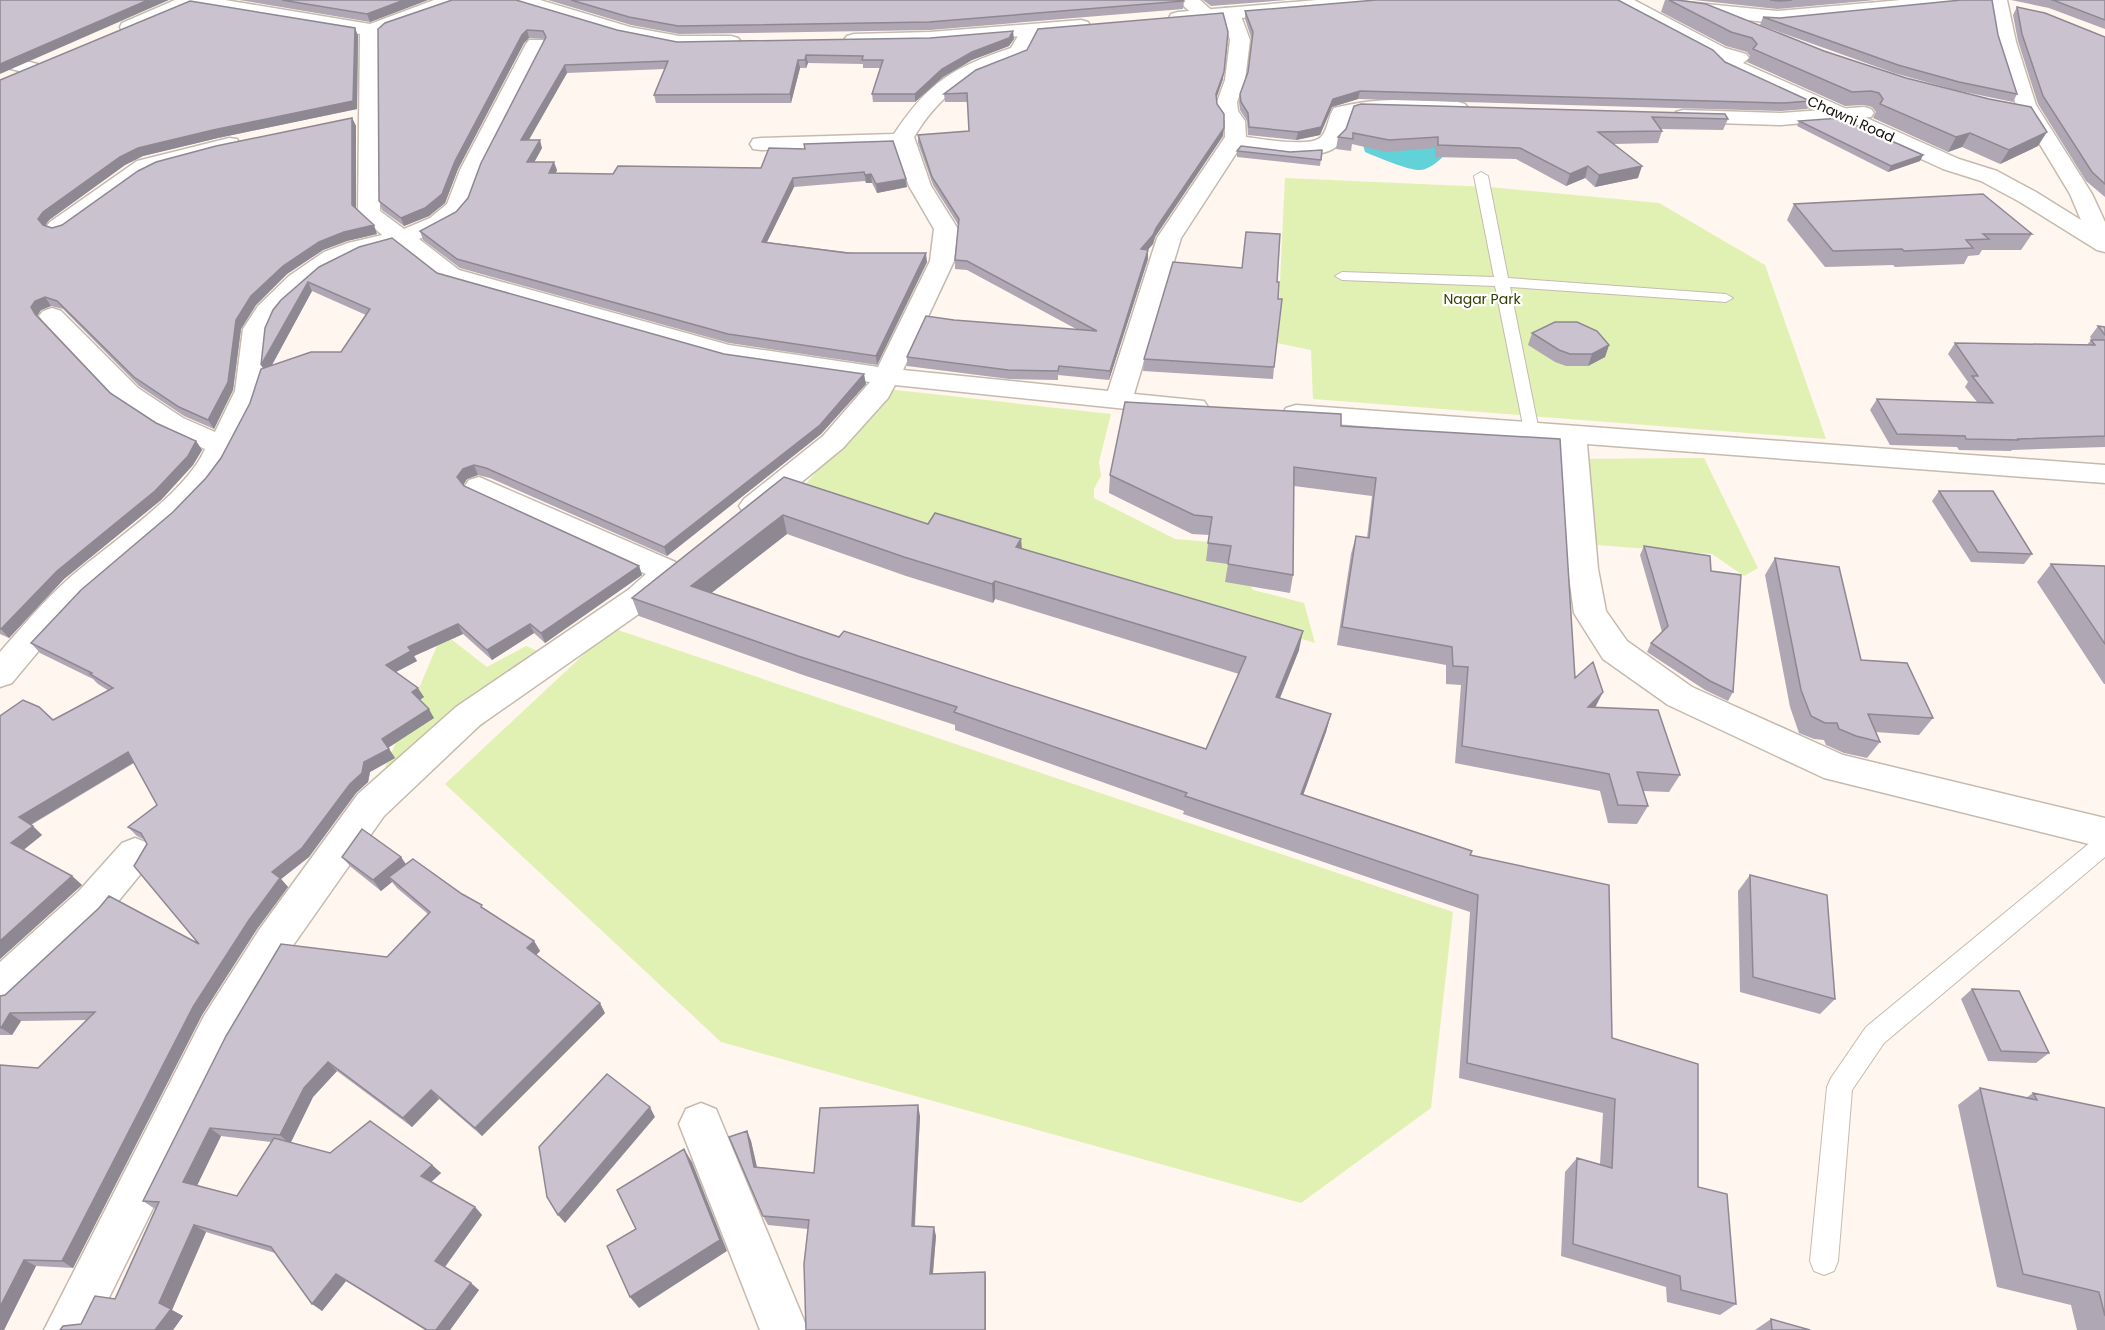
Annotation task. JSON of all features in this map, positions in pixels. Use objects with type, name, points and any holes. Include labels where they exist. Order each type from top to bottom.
[{"type":"street","points":[[107,37],[191,0],[372,30]]},
{"type":"street","points":[[452,0],[380,25],[372,30],[369,34],[359,117],[369,213],[450,275],[727,353],[885,376],[1118,401],[1224,409]]},
{"type":"street","points":[[520,0],[627,32],[679,42],[747,42]]},
{"type":"street","points":[[1188,0],[1208,15]]},
{"type":"street","points":[[1164,19],[1379,0]]},
{"type":"street","name":"Chawni Road","points":[[1620,0],[1718,52],[1746,60],[1968,160],[1989,176],[2028,197],[2103,244]]},
{"type":"street","points":[[1627,0],[1777,17],[1961,0]]},
{"type":"street","points":[[2005,4],[2006,42],[2026,105],[2021,112],[2081,194],[2103,244]]},
{"type":"street","points":[[1706,10],[1766,37]]},
{"type":"street","points":[[1118,401],[1169,238],[1236,137],[1235,121],[1228,111],[1227,102],[1235,80],[1240,40],[1231,12]]},
{"type":"street","points":[[838,41],[1030,31],[1096,24]]},
{"type":"street","points":[[730,525],[833,442],[878,392],[942,261],[946,229],[930,206],[908,160],[904,140],[919,110],[951,80],[983,64],[1019,52],[1030,31]]},
{"type":"street","points":[[0,674],[79,588],[140,539],[207,471],[220,452],[221,445],[244,402],[251,382],[253,336],[260,321],[280,297],[321,264],[342,252],[402,239],[448,216],[459,206],[470,173],[536,45]]},
{"type":"street","name":"Chawni Road","points":[[1718,52],[1730,64],[1951,164],[1989,176]]},
{"type":"street","points":[[9,80],[55,59]]},
{"type":"street","points":[[0,60],[34,69]]},
{"type":"street","points":[[1233,142],[1301,148],[1323,145],[1331,140],[1341,112],[1358,107],[1407,105],[1474,109]]},
{"type":"street","points":[[1659,116],[1781,119],[1864,113]]},
{"type":"street","points":[[58,227],[145,166],[218,146],[251,140]]},
{"type":"street","points":[[760,144],[904,140]]},
{"type":"street","points":[[52,316],[128,394],[174,424],[221,445]]},
{"type":"street","points":[[1271,412],[2105,474]]},
{"type":"street","points":[[1572,434],[1583,569],[1590,613],[1615,650],[1680,696],[1836,768],[2105,833]]},
{"type":"street","points":[[68,1330],[219,1029],[273,942],[371,804],[468,716],[639,598],[682,562],[479,487]]},
{"type":"street","points":[[0,988],[93,903],[135,854]]},
{"type":"street","points":[[701,1124],[784,1330]]},
{"type":"lane","points":[[1481,176],[1531,431]]},
{"type":"lane","points":[[1342,276],[1502,282],[1726,298]]},
{"type":"lane","points":[[1824,1261],[1840,1087],[1875,1035],[2105,844]]},
{"type":"green space","name":"Nagar Park","points":[[1285,178],[1488,187],[1659,203],[1765,265],[1826,439],[1313,399],[1311,350],[1277,343]]},
{"type":"green space","points":[[887,389],[1111,414],[1099,462],[1101,476],[1094,489],[1094,498],[1175,539],[1210,542],[1231,553],[1253,590],[1304,603],[1315,643],[805,485]]},
{"type":"green space","points":[[1704,458],[1758,568],[1744,576],[1712,554],[1572,543],[1562,459]]},
{"type":"green space","points":[[612,628],[1453,912],[1431,1108],[1301,1203],[721,1042],[445,784]]},
{"type":"green space","points":[[447,636],[487,667],[526,646],[562,661],[361,824],[437,646]]},
{"type":"water","points":[[1384,124],[1449,151],[1440,160],[1421,170],[1401,166],[1365,152],[1361,137]]},
{"type":"building","points":[[0,0],[148,0],[0,64]]},
{"type":"building","points":[[282,0],[404,0],[367,14]]},
{"type":"building","points":[[452,0],[516,0],[617,30],[677,42],[930,38],[1013,31],[1009,38],[972,52],[942,69],[915,94],[872,94],[883,60],[862,60],[863,56],[806,55],[805,60],[798,60],[790,94],[654,95],[668,61],[565,65],[521,140],[540,140],[527,162],[554,162],[549,173],[613,174],[618,166],[761,168],[769,148],[805,149],[804,144],[893,141],[906,179],[876,184],[871,174],[865,175],[864,172],[793,178],[762,242],[847,253],[926,253],[876,356],[728,334],[457,259],[420,231],[456,212],[468,198],[481,163],[546,37],[543,31],[527,30],[522,35],[455,161],[442,194],[425,208],[401,218],[379,201],[378,29],[385,23]]},
{"type":"building","points":[[571,0],[1184,1],[929,22],[678,26],[629,17]]},
{"type":"building","points":[[1376,0],[1618,0],[1713,50],[1725,62],[1810,101],[1784,103],[1360,91],[1333,99],[1321,127],[1298,132],[1249,127],[1248,113],[1241,102],[1240,94],[1248,72],[1253,32],[1245,11]]},
{"type":"building","points":[[1669,0],[1706,4],[1824,51],[1906,78],[2031,107],[2047,132],[2009,150],[1970,133],[1956,137],[1880,104],[1883,99],[1879,93],[1852,92],[1753,49],[1757,44],[1752,38],[1731,32]]},
{"type":"building","points":[[1961,0],[1992,0],[1998,35],[2017,94],[1959,82],[1898,65],[1763,17],[1780,18]]},
{"type":"building","points":[[2053,0],[2105,0],[2105,20]]},
{"type":"building","points":[[190,1],[355,28],[353,101],[138,148],[120,157],[43,212],[38,219],[43,225],[52,228],[62,225],[138,171],[156,162],[216,146],[352,118],[352,205],[374,225],[344,232],[319,242],[283,266],[251,296],[236,320],[228,382],[208,420],[179,407],[134,377],[57,301],[45,297],[35,301],[31,307],[35,314],[110,393],[156,423],[196,441],[188,456],[155,491],[57,571],[0,629],[0,80]]},
{"type":"building","points":[[2017,7],[2045,13],[2105,37],[2105,184],[2092,172],[2043,96],[2022,34]]},
{"type":"building","points":[[1223,13],[1228,32],[1224,72],[1216,94],[1217,104],[1224,114],[1224,128],[1153,235],[1141,249],[1148,250],[1110,371],[1059,366],[1058,371],[1008,370],[907,357],[926,316],[1097,331],[967,261],[955,260],[959,219],[932,177],[918,135],[969,131],[967,93],[944,94],[976,70],[1027,50],[1038,29]]},
{"type":"building","points":[[1361,104],[1725,114],[1728,119],[1652,117],[1662,131],[1598,132],[1642,166],[1599,175],[1588,166],[1570,174],[1520,148],[1438,145],[1438,137],[1389,140],[1353,133],[1353,139],[1338,137],[1346,129],[1354,106]]},
{"type":"building","points":[[1840,118],[1923,155],[1891,166],[1799,121]]},
{"type":"building","points":[[1241,146],[1290,152],[1322,150],[1321,160],[1237,151]]},
{"type":"building","points":[[1983,194],[2032,234],[1983,234],[1989,239],[1966,240],[1973,248],[1833,251],[1794,204]]},
{"type":"building","points":[[1246,232],[1280,234],[1277,282],[1279,282],[1278,299],[1282,299],[1274,367],[1144,359],[1173,262],[1242,268]]},
{"type":"building","points":[[392,238],[437,273],[724,354],[864,374],[820,425],[664,547],[486,468],[474,465],[463,469],[457,477],[464,486],[639,566],[541,633],[530,624],[487,650],[458,624],[408,647],[411,651],[386,665],[418,688],[412,692],[429,709],[382,739],[389,749],[364,762],[362,773],[350,784],[302,848],[272,872],[280,878],[249,920],[193,1007],[62,1261],[24,1260],[0,1307],[0,1065],[38,1068],[95,1012],[10,1013],[1,1028],[0,996],[5,995],[109,896],[199,944],[134,866],[147,844],[141,833],[128,827],[157,805],[128,752],[19,817],[33,826],[11,843],[72,876],[0,941],[0,716],[23,700],[39,707],[53,720],[113,688],[90,674],[92,673],[31,643],[81,590],[173,512],[206,478],[221,458],[250,403],[261,369],[311,352],[341,352],[370,309],[308,282],[261,365],[265,328],[273,310],[281,300],[319,267],[359,247]]},
{"type":"building","points":[[1555,322],[1577,322],[1597,331],[1609,345],[1592,354],[1570,354],[1559,350],[1532,333]]},
{"type":"building","points":[[2098,326],[2105,327],[2105,335]]},
{"type":"building","points":[[2091,340],[2105,340],[2105,436],[2017,439],[2019,440],[1897,434],[1877,399],[1993,403],[1972,376],[1978,376],[1955,343],[2095,345]]},
{"type":"building","points":[[1125,402],[1341,414],[1341,426],[1560,439],[1575,678],[1593,662],[1603,692],[1588,707],[1658,710],[1680,775],[1637,772],[1648,806],[1618,805],[1609,774],[1462,746],[1468,667],[1453,666],[1452,647],[1342,627],[1356,536],[1369,538],[1376,478],[1294,467],[1293,575],[1228,564],[1231,546],[1208,543],[1212,517],[1194,515],[1110,475]]},
{"type":"building","points":[[784,477],[928,524],[935,513],[1021,539],[1016,547],[1303,631],[1276,697],[1331,714],[1301,794],[1472,851],[1470,855],[1609,885],[1612,1038],[1698,1064],[1698,1187],[1727,1194],[1736,1304],[1681,1290],[1680,1276],[1573,1244],[1577,1158],[1612,1168],[1615,1099],[1467,1063],[1478,895],[1185,796],[1187,793],[954,712],[957,707],[798,656],[632,598]],"holes":[[[783,515],[904,557],[992,584],[995,581],[1246,657],[1206,749],[844,631],[839,637],[691,586]]]},
{"type":"building","points":[[1939,491],[1993,491],[2032,554],[1978,552]]},
{"type":"building","points":[[1644,546],[1710,556],[1711,571],[1741,575],[1733,692],[1710,681],[1651,643],[1668,626]]},
{"type":"building","points":[[1775,558],[1839,567],[1861,660],[1907,663],[1933,718],[1868,714],[1880,742],[1856,736],[1839,729],[1837,723],[1825,723],[1811,716],[1801,690]]},
{"type":"building","points":[[2051,564],[2105,566],[2105,644]]},
{"type":"building","points":[[362,829],[401,857],[373,880],[342,857]]},
{"type":"building","points":[[413,859],[534,941],[527,948],[600,1003],[475,1128],[431,1090],[403,1118],[328,1062],[304,1088],[280,1135],[210,1128],[183,1182],[237,1196],[274,1138],[330,1153],[370,1121],[432,1165],[421,1176],[475,1207],[435,1261],[471,1283],[436,1330],[427,1330],[336,1274],[312,1304],[271,1247],[194,1225],[159,1303],[171,1309],[155,1330],[60,1330],[63,1326],[81,1324],[95,1296],[115,1299],[159,1202],[143,1201],[226,1036],[281,944],[387,957],[430,912],[389,877]]},
{"type":"building","points":[[1750,875],[1827,895],[1835,999],[1753,977]]},
{"type":"building","points":[[1972,989],[2019,991],[2049,1053],[2001,1051]]},
{"type":"building","points":[[607,1074],[650,1107],[558,1215],[547,1197],[539,1147]]},
{"type":"building","points":[[1980,1088],[2037,1100],[2033,1093],[2105,1108],[2105,1316],[2099,1292],[2023,1274]]},
{"type":"building","points":[[918,1105],[912,1226],[934,1227],[930,1274],[985,1272],[985,1330],[806,1330],[804,1264],[809,1220],[763,1216],[729,1137],[747,1131],[754,1167],[814,1173],[820,1108]]},
{"type":"building","points":[[684,1149],[720,1240],[630,1297],[607,1246],[636,1229],[617,1190]]},
{"type":"building","points":[[1771,1319],[1810,1330],[1772,1330]]}]
